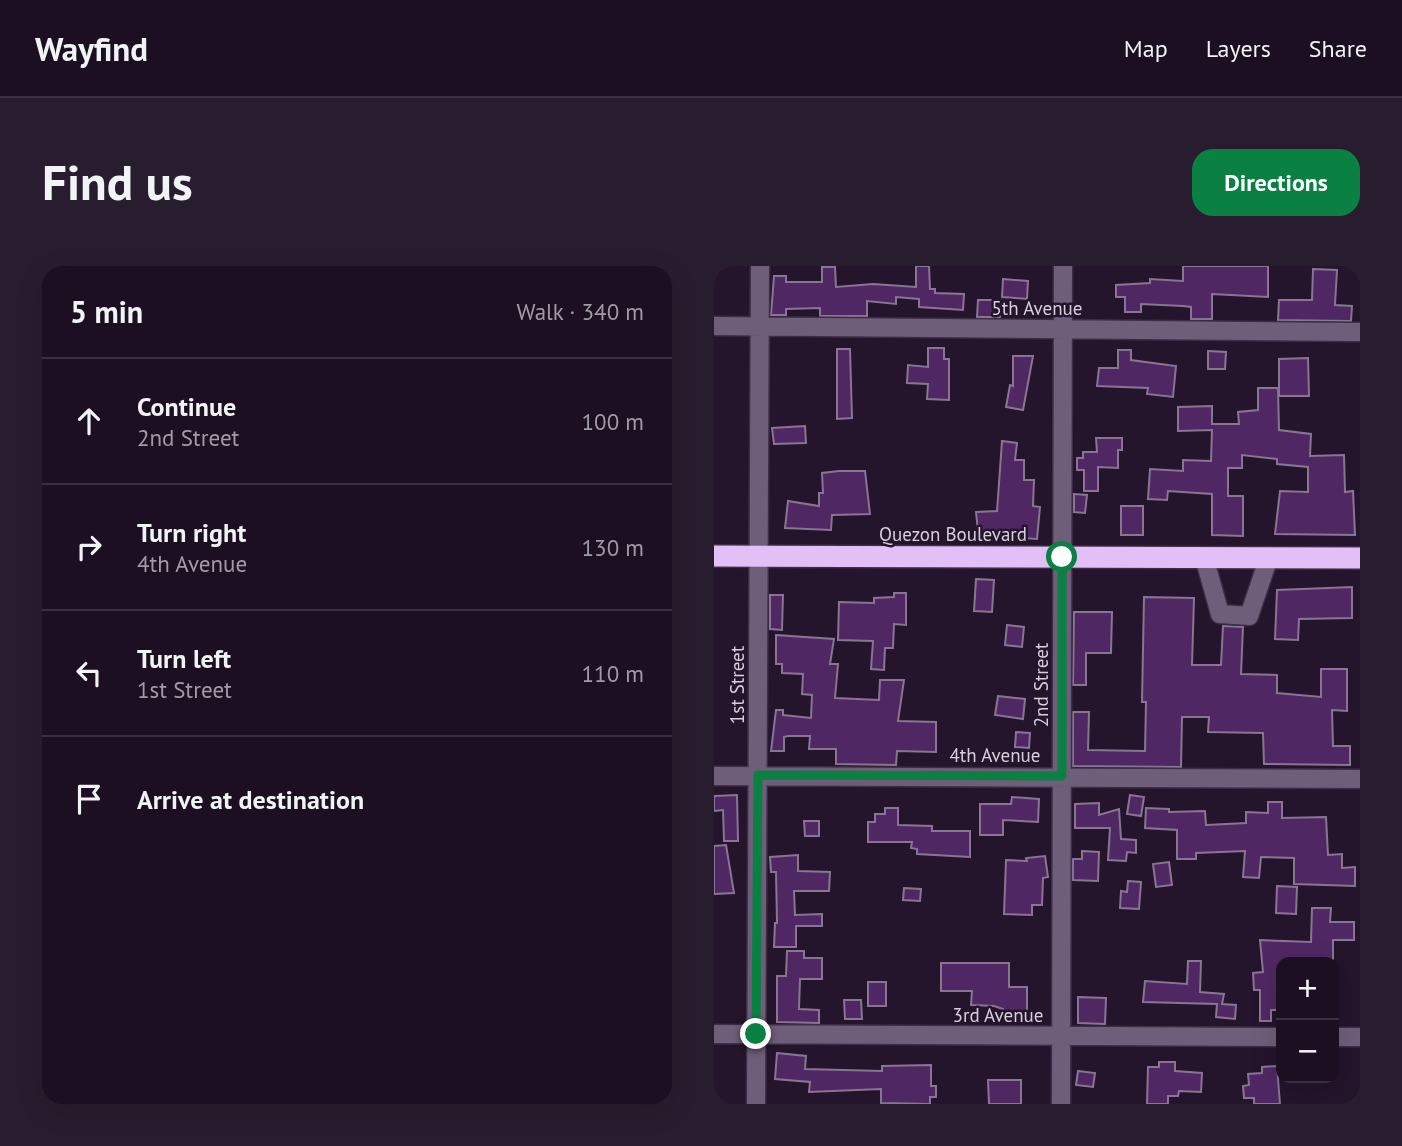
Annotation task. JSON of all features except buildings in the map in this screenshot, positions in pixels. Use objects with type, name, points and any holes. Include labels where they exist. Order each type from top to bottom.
[{"type":"highway","name":"Quezon Boulevard","points":[[714,556],[1360,558]]},
{"type":"street","name":"1st Street","points":[[756,1104],[760,266]]},
{"type":"street","name":"2nd Street","points":[[1061,1104],[1063,266]]},
{"type":"street","name":"5th Avenue","points":[[714,326],[1360,332]]},
{"type":"street","points":[[1204,557],[1220,614],[1249,615],[1269,557]]},
{"type":"street","name":"4th Avenue","points":[[714,776],[1360,779]]},
{"type":"street","name":"3rd Avenue","points":[[714,1034],[1276,1037]]},
{"type":"street","points":[[1339,1037],[1360,1037]]},
{"type":"route","points":[[756,1034],[758,775],[1062,776],[1062,557]]}]
